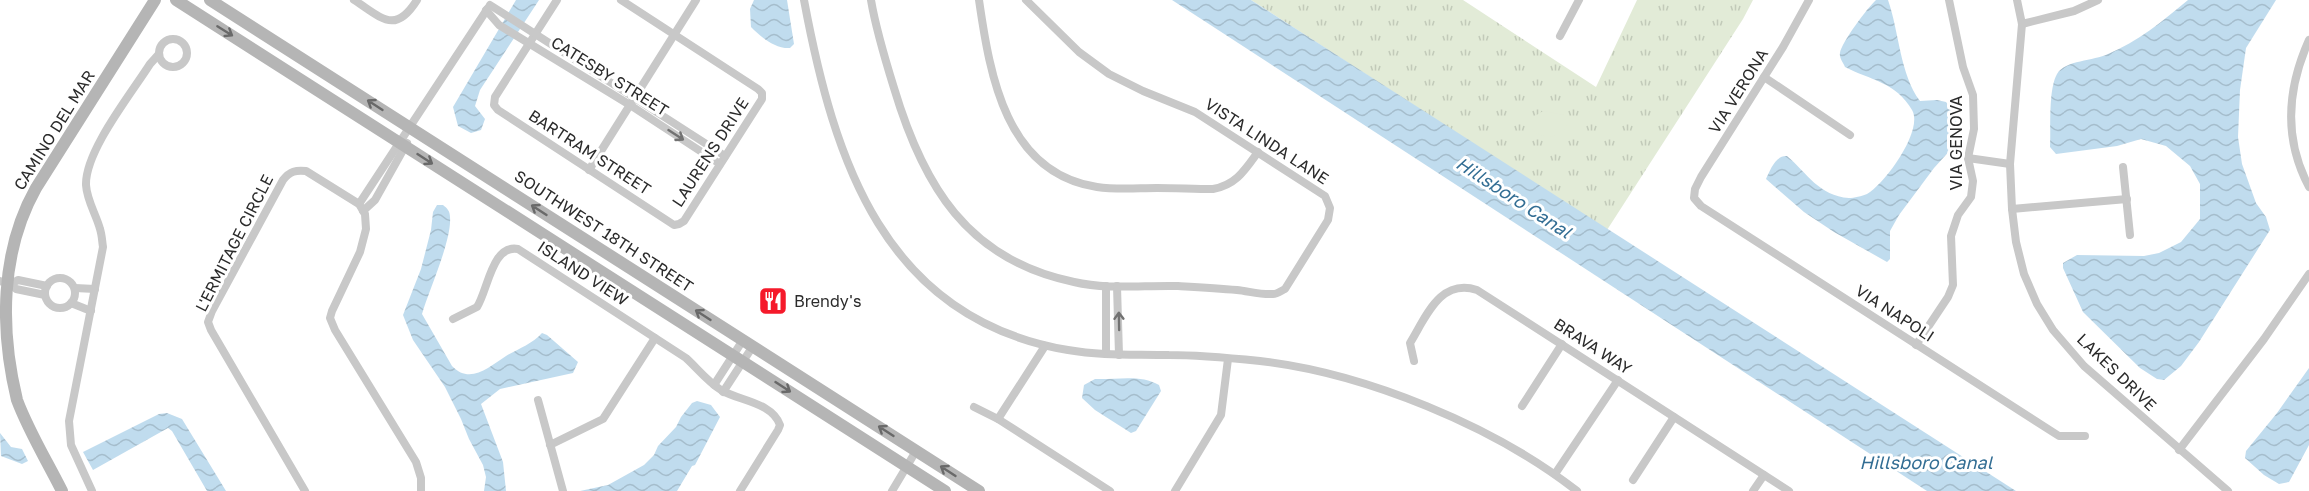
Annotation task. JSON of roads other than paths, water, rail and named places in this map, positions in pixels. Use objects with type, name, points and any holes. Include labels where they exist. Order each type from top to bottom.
[{"type":"main road","name":"CAMINO DEL MAR","points":[[62,491],[26,420],[9,374],[2,326],[5,282],[13,240],[32,195],[155,0]]},
{"type":"main road","points":[[176,0],[945,491]]},
{"type":"main road","name":"SOUTHWEST 18TH STREET","points":[[210,0],[979,491]]},
{"type":"street","points":[[354,0],[383,18],[395,21],[406,16],[417,0]]},
{"type":"street","points":[[529,44],[557,0]]},
{"type":"street","points":[[621,0],[674,34]]},
{"type":"street","points":[[589,170],[696,0]]},
{"type":"street","points":[[804,0],[813,48],[834,123],[858,189],[881,229],[906,261],[922,278],[954,304],[989,324],[1045,346],[1119,355],[1203,356],[1263,362],[1305,369],[1381,390],[1484,433],[1555,474],[1577,491]]},
{"type":"street","name":"VISTA LINDA LANE","points":[[871,0],[881,46],[910,136],[927,175],[953,213],[986,244],[1019,264],[1061,280],[1106,286],[1205,287],[1274,294],[1285,289],[1328,220],[1329,201],[1321,192],[1195,112],[1143,91],[1109,74],[1078,52],[1026,0]]},
{"type":"street","points":[[979,0],[989,57],[1007,115],[1017,135],[1031,153],[1056,173],[1098,188],[1213,189],[1239,178],[1258,152]]},
{"type":"street","points":[[1560,36],[1579,0]]},
{"type":"street","name":"VIA VERONA","points":[[1694,198],[1695,189],[1701,177],[1809,0]]},
{"type":"street","name":"VIA GENOVA","points":[[1916,345],[1948,297],[1953,285],[1951,236],[1958,215],[1971,196],[1973,181],[1968,158],[1974,129],[1973,95],[1963,67],[1949,0]]},
{"type":"street","name":"LAKES DRIVE","points":[[2017,0],[2022,24],[2010,164],[2016,242],[2024,274],[2037,304],[2053,330],[2084,366],[2228,491]]},
{"type":"street","points":[[2022,24],[2074,11],[2098,0]]},
{"type":"street","points":[[421,491],[421,478],[416,462],[335,330],[330,318],[335,302],[360,252],[366,229],[361,208],[490,5]]},
{"type":"street","name":"CATESBY STREET","points":[[490,5],[723,160]]},
{"type":"street","name":"CATESBY STREET","points":[[490,5],[499,25],[632,101]]},
{"type":"street","name":"LAURENS DRIVE","points":[[674,34],[762,93],[762,99],[679,224]]},
{"type":"street","points":[[2309,40],[2297,68],[2290,110],[2293,141],[2300,171],[2309,187]]},
{"type":"street","name":"BARTRAM STREET","points":[[529,44],[495,97],[494,105],[498,110],[674,225],[679,224]]},
{"type":"street","points":[[92,491],[69,436],[74,393],[103,247],[86,185],[89,164],[108,129],[150,64],[159,54]]},
{"type":"street","points":[[1764,77],[1850,135]]},
{"type":"street","points":[[1968,158],[2010,164]]},
{"type":"street","points":[[2123,167],[2130,235]]},
{"type":"street","name":"L'ERMITAGE CIRCLE","points":[[305,491],[208,322],[286,175],[297,170],[306,171],[361,208]]},
{"type":"street","name":"VIA NAPOLI","points":[[1694,198],[1701,206],[2059,436],[2085,436]]},
{"type":"street","points":[[2012,209],[2127,199]]},
{"type":"street","name":"ISLAND VIEW","points":[[453,319],[477,307],[498,258],[506,249],[518,249],[686,358],[723,392],[744,398],[762,407],[778,419],[780,425],[740,491]]},
{"type":"street","points":[[2179,450],[2264,339],[2309,274]]},
{"type":"street","points":[[46,290],[55,279],[64,279],[75,288],[95,289]]},
{"type":"street","points":[[5,282],[18,280],[46,290]]},
{"type":"street","points":[[1106,286],[1106,354]]},
{"type":"street","points":[[1118,286],[1119,355]]},
{"type":"street","name":"BRAVA WAY","points":[[1414,361],[1410,343],[1433,303],[1447,291],[1459,287],[1471,288],[1483,293],[1789,491]]},
{"type":"street","points":[[46,290],[49,303],[58,308],[71,303],[75,298],[75,288]]},
{"type":"street","points":[[71,303],[91,311]]},
{"type":"street","points":[[550,445],[603,419],[655,338]]},
{"type":"street","points":[[723,392],[748,343]]},
{"type":"street","points":[[1522,406],[1562,344]]},
{"type":"street","points":[[998,419],[1045,346]]},
{"type":"street","points":[[714,386],[738,359]]},
{"type":"street","points":[[1175,491],[1221,415],[1228,359]]},
{"type":"street","points":[[1555,474],[1618,380]]},
{"type":"street","points":[[538,400],[563,491]]},
{"type":"street","points":[[974,407],[987,416],[998,419],[1110,491]]},
{"type":"street","points":[[1633,480],[1674,417]]},
{"type":"street","points":[[892,491],[916,451]]},
{"type":"street","points":[[1753,491],[1764,475]]},
{"type":"water","points":[[516,0],[539,0],[480,90],[475,106],[485,119],[481,130],[471,133],[458,126],[453,107]]},
{"type":"water","points":[[754,0],[787,0],[794,44],[790,48],[774,44],[751,27],[750,9]]},
{"type":"water","name":"Hillsboro Canal","points":[[1172,0],[1251,0],[2016,491],[1927,491]]},
{"type":"water","points":[[1876,0],[1888,0],[1904,66],[1913,90],[1920,101],[1946,102],[1956,115],[1957,134],[1954,146],[1934,168],[1890,231],[1890,259],[1887,262],[1804,212],[1766,179],[1777,160],[1787,156],[1814,183],[1829,193],[1849,198],[1856,197],[1867,194],[1875,188],[1901,156],[1913,130],[1912,110],[1898,93],[1882,83],[1845,67],[1840,57],[1850,34]]},
{"type":"water","points":[[2188,0],[2276,0],[2246,48],[2240,90],[2238,137],[2242,164],[2256,203],[2266,217],[2270,230],[2199,342],[2181,366],[2164,380],[2157,379],[2140,368],[2083,312],[2063,268],[2063,263],[2077,255],[2144,256],[2159,253],[2181,242],[2200,219],[2200,184],[2190,166],[2166,146],[2141,139],[2117,146],[2056,154],[2050,147],[2051,99],[2054,81],[2061,69],[2119,49],[2159,23]]},
{"type":"water","points":[[437,205],[443,205],[448,210],[450,227],[422,314],[452,366],[466,374],[479,372],[542,333],[578,362],[573,373],[500,389],[481,404],[503,462],[506,491],[484,491],[486,477],[483,465],[445,387],[413,340],[403,315],[421,269],[433,212]]},
{"type":"water","points":[[2309,368],[2309,445],[2289,482],[2279,484],[2264,475],[2245,458],[2246,451]]},
{"type":"water","points":[[1095,379],[1144,380],[1159,385],[1161,391],[1136,431],[1131,433],[1095,410],[1082,398],[1084,385]]},
{"type":"water","points":[[697,401],[711,405],[720,417],[695,465],[692,466],[677,491],[580,491],[608,485],[644,465],[676,427],[692,403]]},
{"type":"water","points":[[167,413],[182,419],[226,491],[207,491],[172,431],[168,428],[93,470],[83,452],[159,414]]},
{"type":"water","points":[[0,433],[11,447],[22,449],[28,461],[22,464],[1,456]]},
{"type":"place","name":"Brendy's","points":[[773,301]]}]
